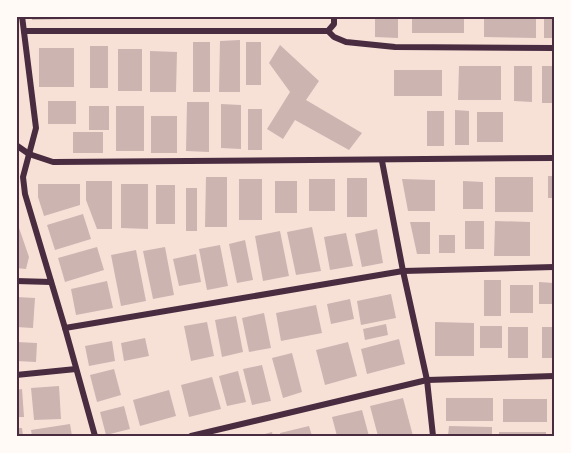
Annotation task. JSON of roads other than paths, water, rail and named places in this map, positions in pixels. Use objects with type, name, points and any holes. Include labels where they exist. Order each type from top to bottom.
[{"type":"street","points":[[22,16],[36,128],[23,177],[25,194],[95,436]]},
{"type":"street","points":[[24,31],[328,30],[334,24],[334,16]]},
{"type":"street","points":[[328,30],[334,38],[345,42],[394,47],[555,48]]},
{"type":"street","points":[[16,145],[29,154],[53,162],[555,158]]},
{"type":"street","points":[[382,161],[427,380],[433,436]]},
{"type":"street","points":[[65,328],[403,271],[555,267]]},
{"type":"street","points":[[16,281],[51,282]]},
{"type":"street","points":[[16,375],[76,369]]},
{"type":"street","points":[[191,436],[427,380],[555,376]]}]
